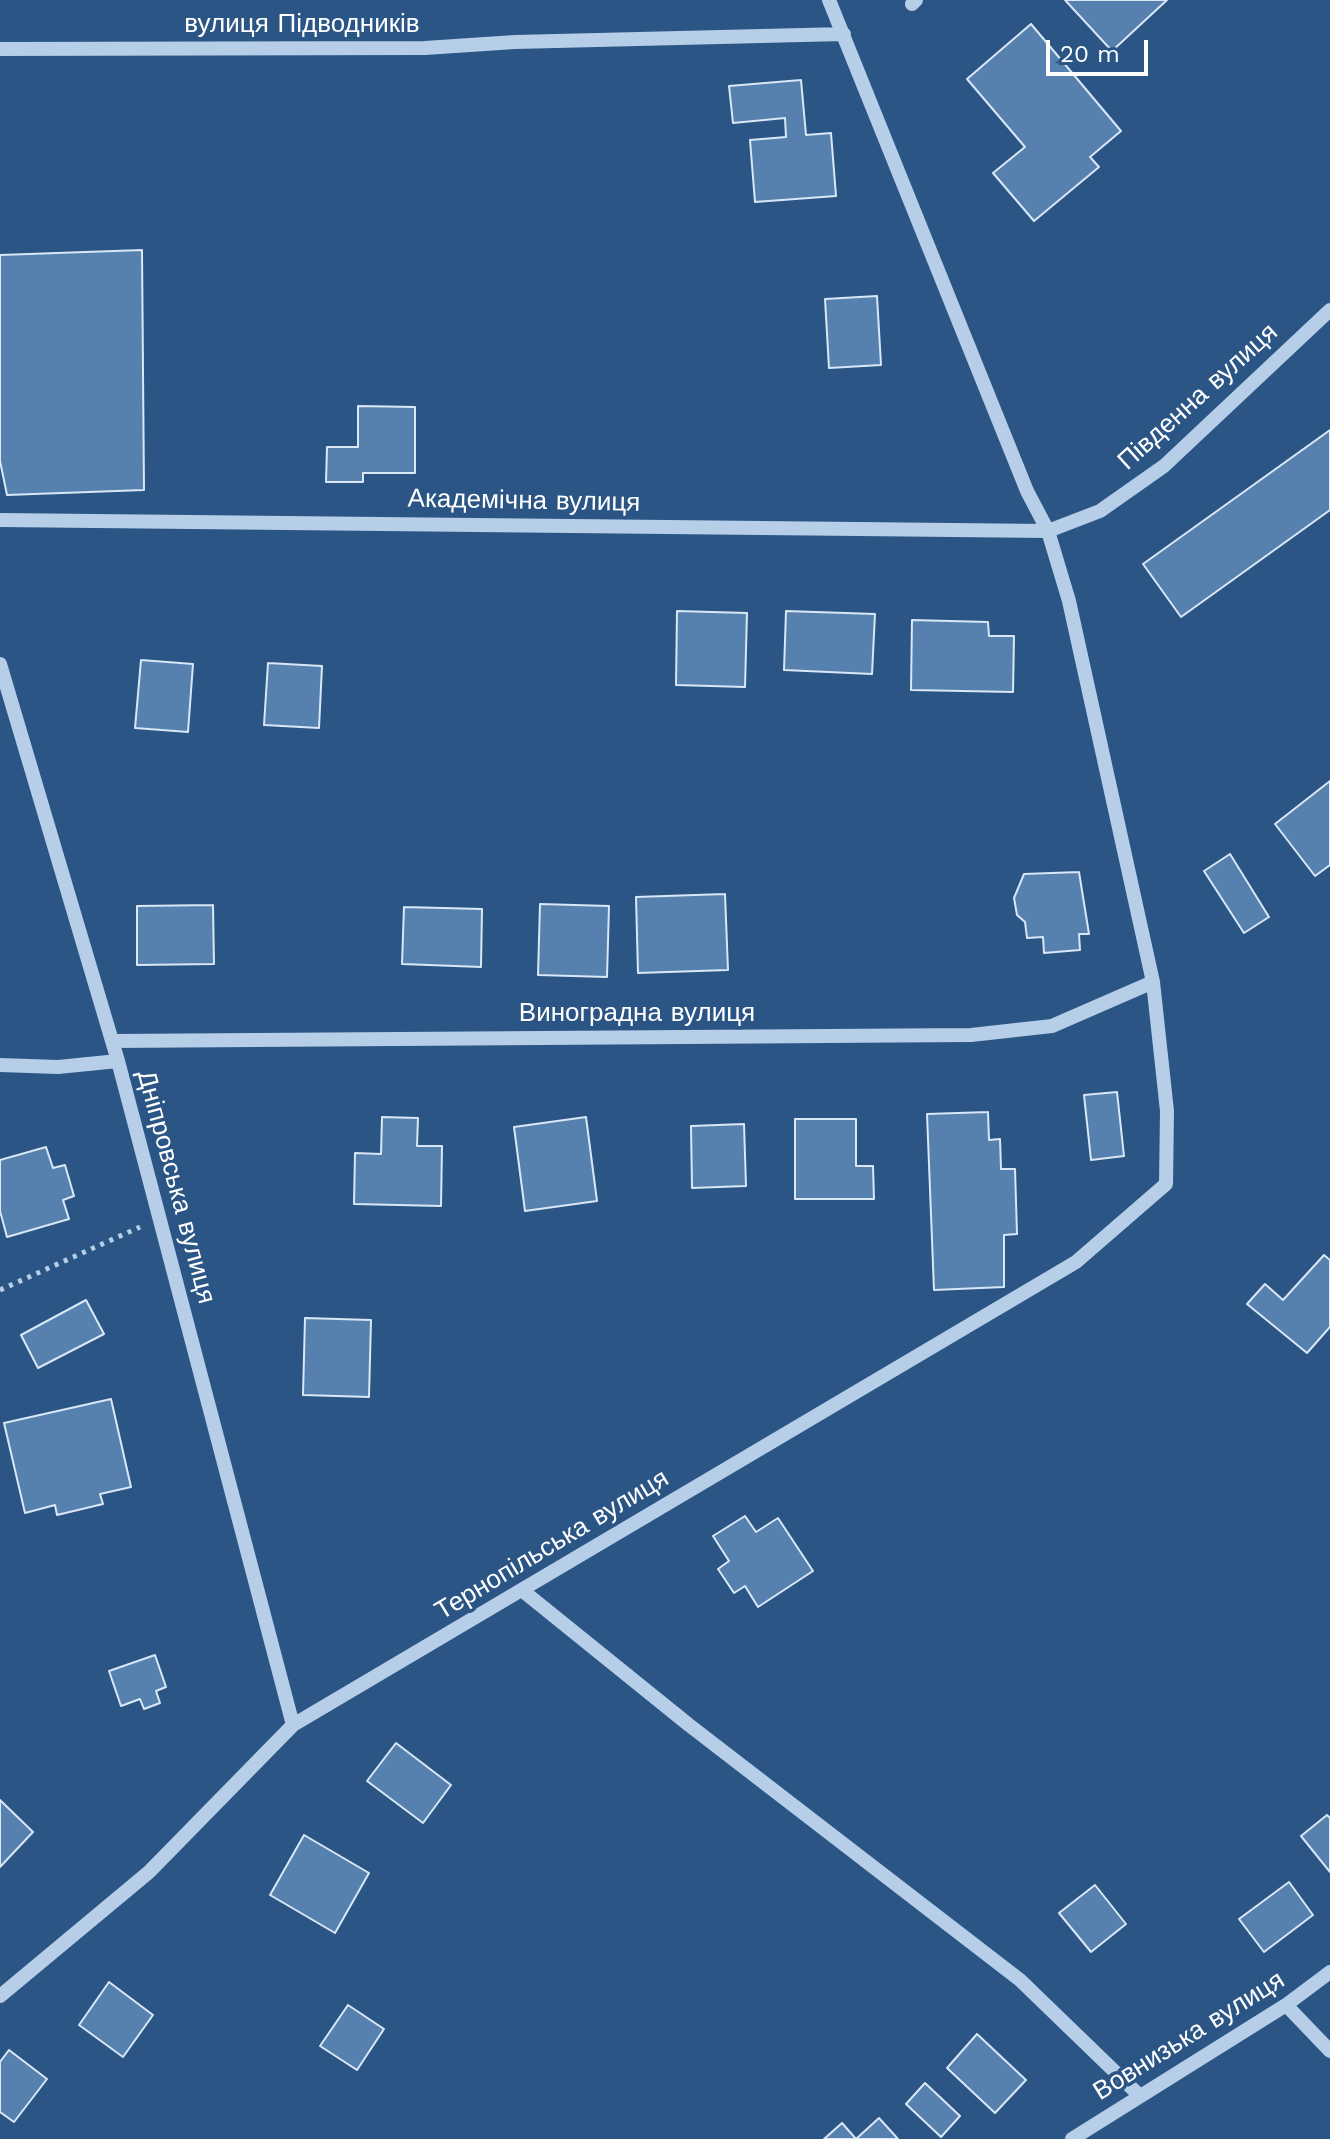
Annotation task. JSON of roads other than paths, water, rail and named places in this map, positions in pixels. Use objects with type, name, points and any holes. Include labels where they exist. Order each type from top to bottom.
[{"type":"street","points":[[829,0],[1027,491],[1048,531],[1069,601],[1153,982]]},
{"type":"street","name":"вулиця Підводників","points":[[0,49],[425,48],[515,42],[844,34]]},
{"type":"street","name":"Південна вулиця","points":[[1048,531],[1100,511],[1164,466],[1330,310]]},
{"type":"street","name":"Академічна вулиця","points":[[0,520],[1048,531]]},
{"type":"street","name":"Дніпровська вулиця","points":[[0,664],[118,1061],[293,1725]]},
{"type":"street","name":"Виноградна вулиця","points":[[112,1041],[971,1035],[1052,1026],[1153,982]]},
{"type":"street","name":"Тернопільська вулиця","points":[[0,1996],[149,1872],[293,1725],[1076,1262],[1166,1184],[1167,1111],[1153,982]]},
{"type":"street","points":[[0,1065],[58,1067],[118,1061]]},
{"type":"street","points":[[523,1591],[689,1725],[1020,1980],[1139,2095]]},
{"type":"street","name":"Вовнизька вулиця","points":[[1072,2139],[1286,2005],[1330,1972]]},
{"type":"street","points":[[1286,2005],[1330,2051]]}]
